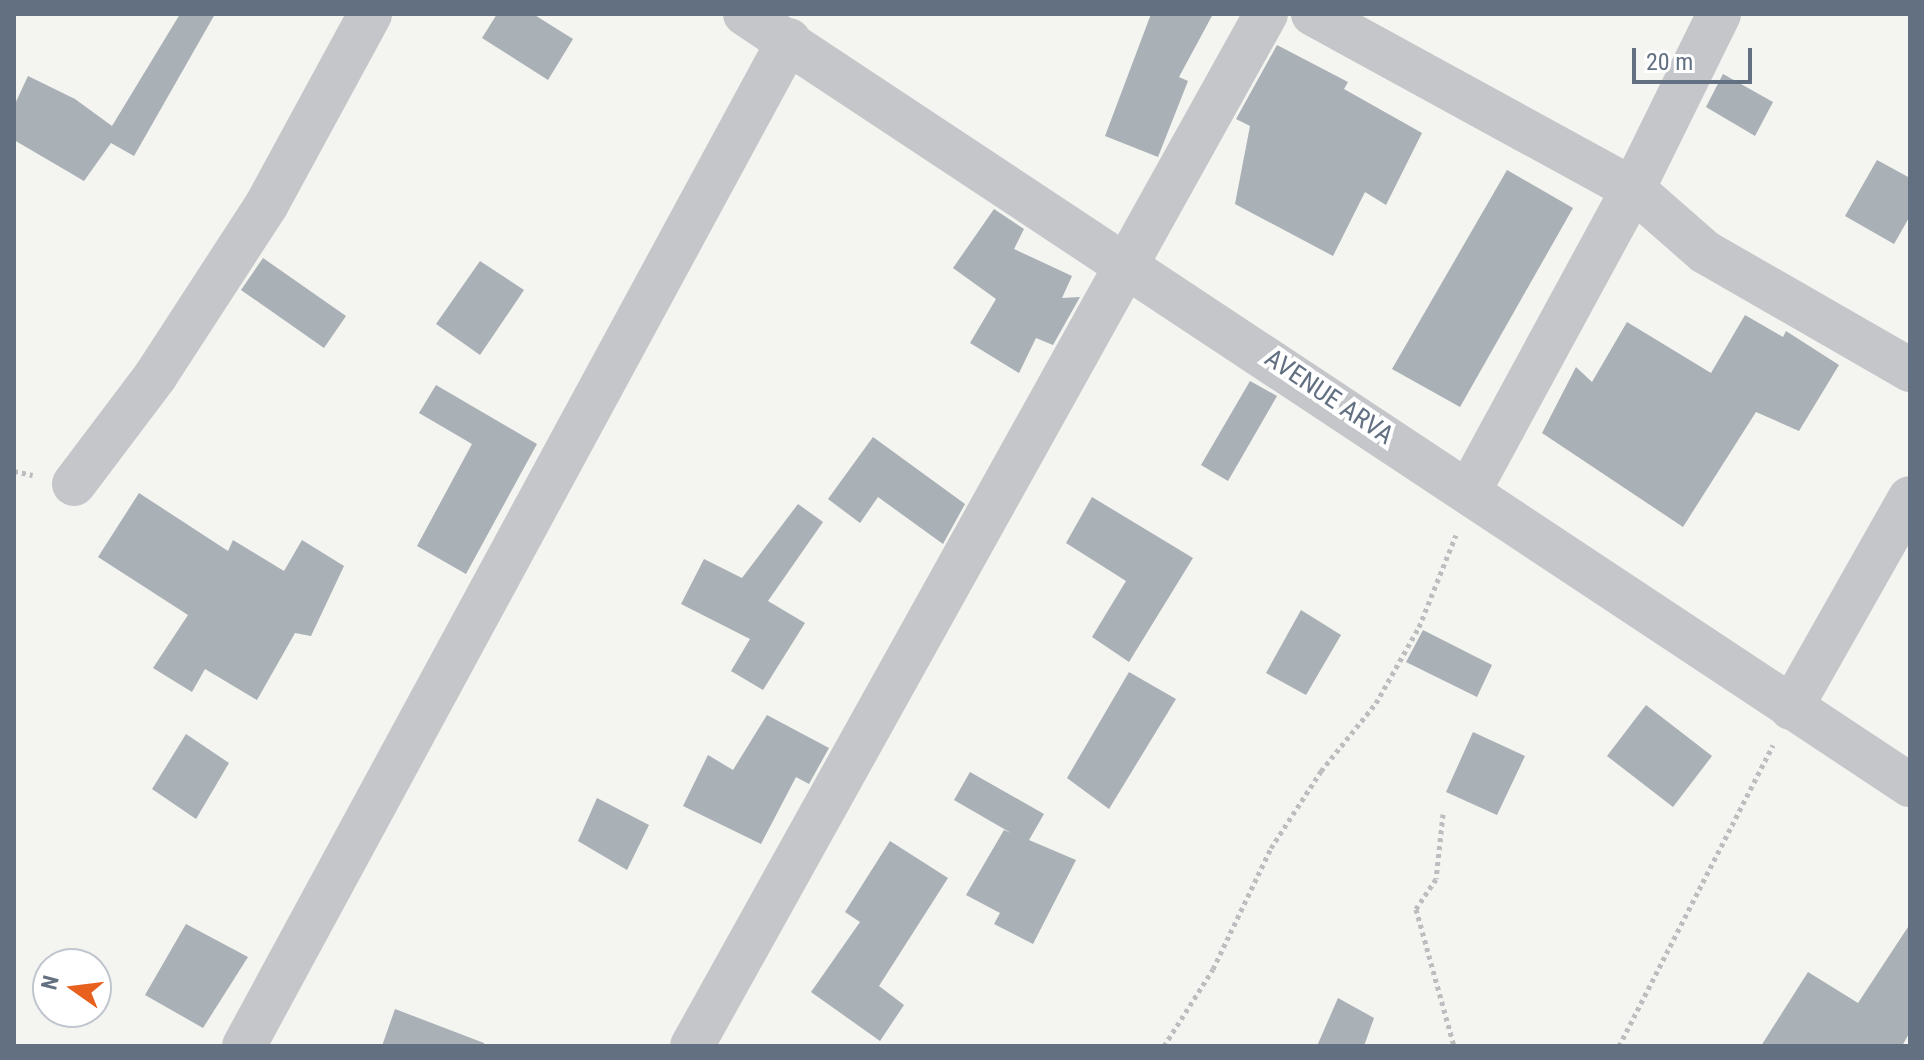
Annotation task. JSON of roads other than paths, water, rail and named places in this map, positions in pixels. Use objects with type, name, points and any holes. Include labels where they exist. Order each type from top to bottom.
[{"type":"street","points":[[74,484],[156,375],[267,204],[370,14]]},
{"type":"street","name":"AVENUE ARVA","points":[[745,14],[1128,264],[1910,785]]},
{"type":"street","points":[[692,1046],[1266,14]]},
{"type":"street","points":[[1313,14],[1633,189],[1705,252],[1910,370]]},
{"type":"street","points":[[1469,491],[1633,189],[1719,14]]},
{"type":"street","points":[[244,1046],[789,40]]},
{"type":"street","points":[[1791,708],[1910,498]]}]
